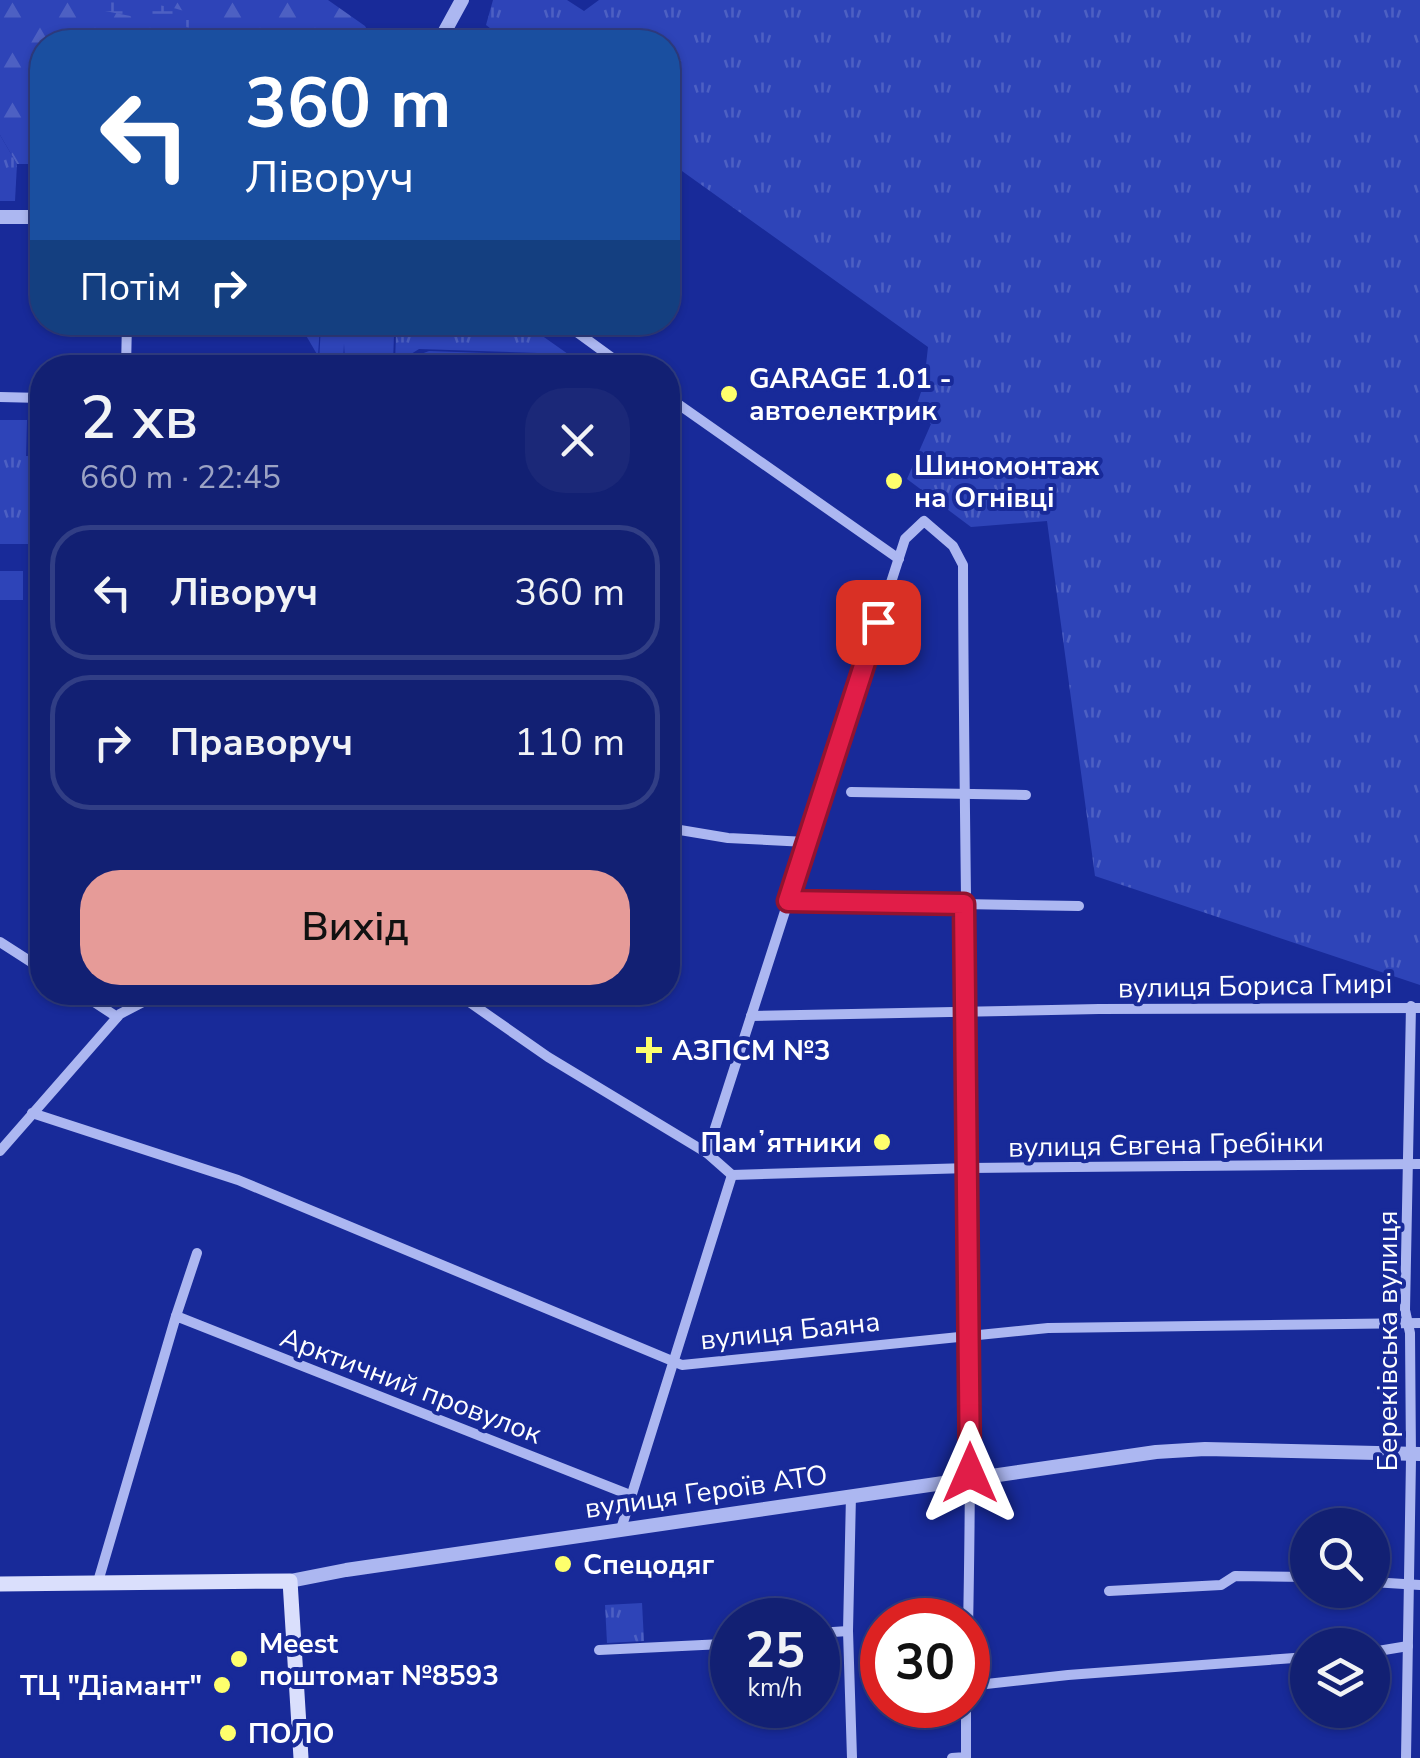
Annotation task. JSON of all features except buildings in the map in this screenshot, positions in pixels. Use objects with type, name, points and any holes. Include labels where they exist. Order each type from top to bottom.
[{"type":"main road","name":"вулиця Героїв АТО","points":[[0,1584],[290,1582]]},
{"type":"main road","points":[[290,1582],[301,1758]]},
{"type":"street","points":[[446,30],[462,0]]},
{"type":"street","points":[[0,216],[30,217]]},
{"type":"street","points":[[580,335],[608,355]]},
{"type":"street","points":[[0,397],[30,398]]},
{"type":"street","points":[[680,405],[899,559]]},
{"type":"street","points":[[707,1152],[899,559],[906,539],[924,521],[953,546],[963,565],[970,1168],[968,1598]]},
{"type":"street","points":[[851,792],[1026,795]]},
{"type":"street","points":[[680,830],[728,838],[807,842]]},
{"type":"street","points":[[788,901],[1079,906]]},
{"type":"street","points":[[0,942],[30,961]]},
{"type":"street","points":[[98,1005],[116,1017]]},
{"type":"street","points":[[0,1151],[116,1017],[138,1005]]},
{"type":"street","points":[[474,1005],[548,1057],[707,1152],[732,1174],[620,1530]]},
{"type":"street","name":"вулиця Бориса Гмирі","points":[[751,1016],[1416,1007],[1414,1164]]},
{"type":"street","name":"вулиця Баяна","points":[[32,1113],[238,1180],[673,1363],[1062,1328],[1414,1323]]},
{"type":"street","name":"вулиця Євгена Гребінки","points":[[732,1174],[1414,1164]]},
{"type":"street","name":"Береківська вулиця","points":[[1406,1758],[1416,1454],[1410,1333],[1414,1323],[1414,1164]]},
{"type":"street","points":[[97,1585],[198,1253]]},
{"type":"street","name":"Арктичний провулок","points":[[176,1316],[630,1495]]},
{"type":"street","name":"вулиця Героїв АТО","points":[[290,1582],[1156,1452],[1204,1449],[1416,1454]]},
{"type":"street","points":[[851,1495],[848,1631],[852,1758]]},
{"type":"street","points":[[1108,1591],[1221,1585],[1235,1576],[1290,1577]]},
{"type":"street","points":[[840,1632],[848,1631]]},
{"type":"street","points":[[599,1650],[710,1645]]},
{"type":"street","points":[[1390,1649],[1408,1646]]},
{"type":"street","points":[[990,1683],[1290,1658]]},
{"type":"street","points":[[952,1758],[966,1756],[966,1728]]},
{"type":"green space","points":[[0,0],[328,0],[367,30],[30,30],[30,164],[17,164],[0,135]]},
{"type":"green space","points":[[69,0],[154,4],[195,15],[220,30],[201,30],[95,9]]},
{"type":"green space","points":[[493,0],[567,0],[584,11],[599,0],[1420,0],[1420,985],[1095,876],[1047,521],[971,527],[907,479],[931,424],[914,413],[924,383],[928,347],[680,170],[680,30],[492,30],[486,25]]},
{"type":"green space","points":[[0,135],[17,164],[15,201],[0,201]]},
{"type":"green space","points":[[306,335],[319,335],[317,355]]},
{"type":"green space","points":[[320,335],[394,335],[393,355],[345,355],[344,344],[343,355],[319,355]]},
{"type":"green space","points":[[396,335],[541,335],[568,354],[419,349],[409,355],[395,355]]},
{"type":"green space","points":[[429,351],[542,355],[418,355]]},
{"type":"green space","points":[[0,420],[27,420],[30,544],[0,544]]},
{"type":"green space","points":[[0,571],[23,571],[23,600],[0,600]]},
{"type":"green space","points":[[642,1603],[644,1641],[607,1643],[605,1605]]},
{"type":"place","name":"GARAGE 1.01 - автоелектрик","points":[[729,394]]},
{"type":"place","name":"Шиномонтаж на Огнівці","points":[[894,481]]},
{"type":"place","name":"АЗПСМ №3","points":[[649,1050]]},
{"type":"place","name":"Памʼятники","points":[[882,1142]]},
{"type":"place","name":"Спецодяг","points":[[563,1564]]},
{"type":"place","name":"Meest поштомат №8593","points":[[239,1659]]},
{"type":"place","name":"ТЦ \"Діамант\"","points":[[222,1685]]},
{"type":"place","name":"ПОЛО","points":[[228,1733]]},
{"type":"route","points":[[878,622],[788,901],[964,904],[970,1159],[970,1473]]}]
